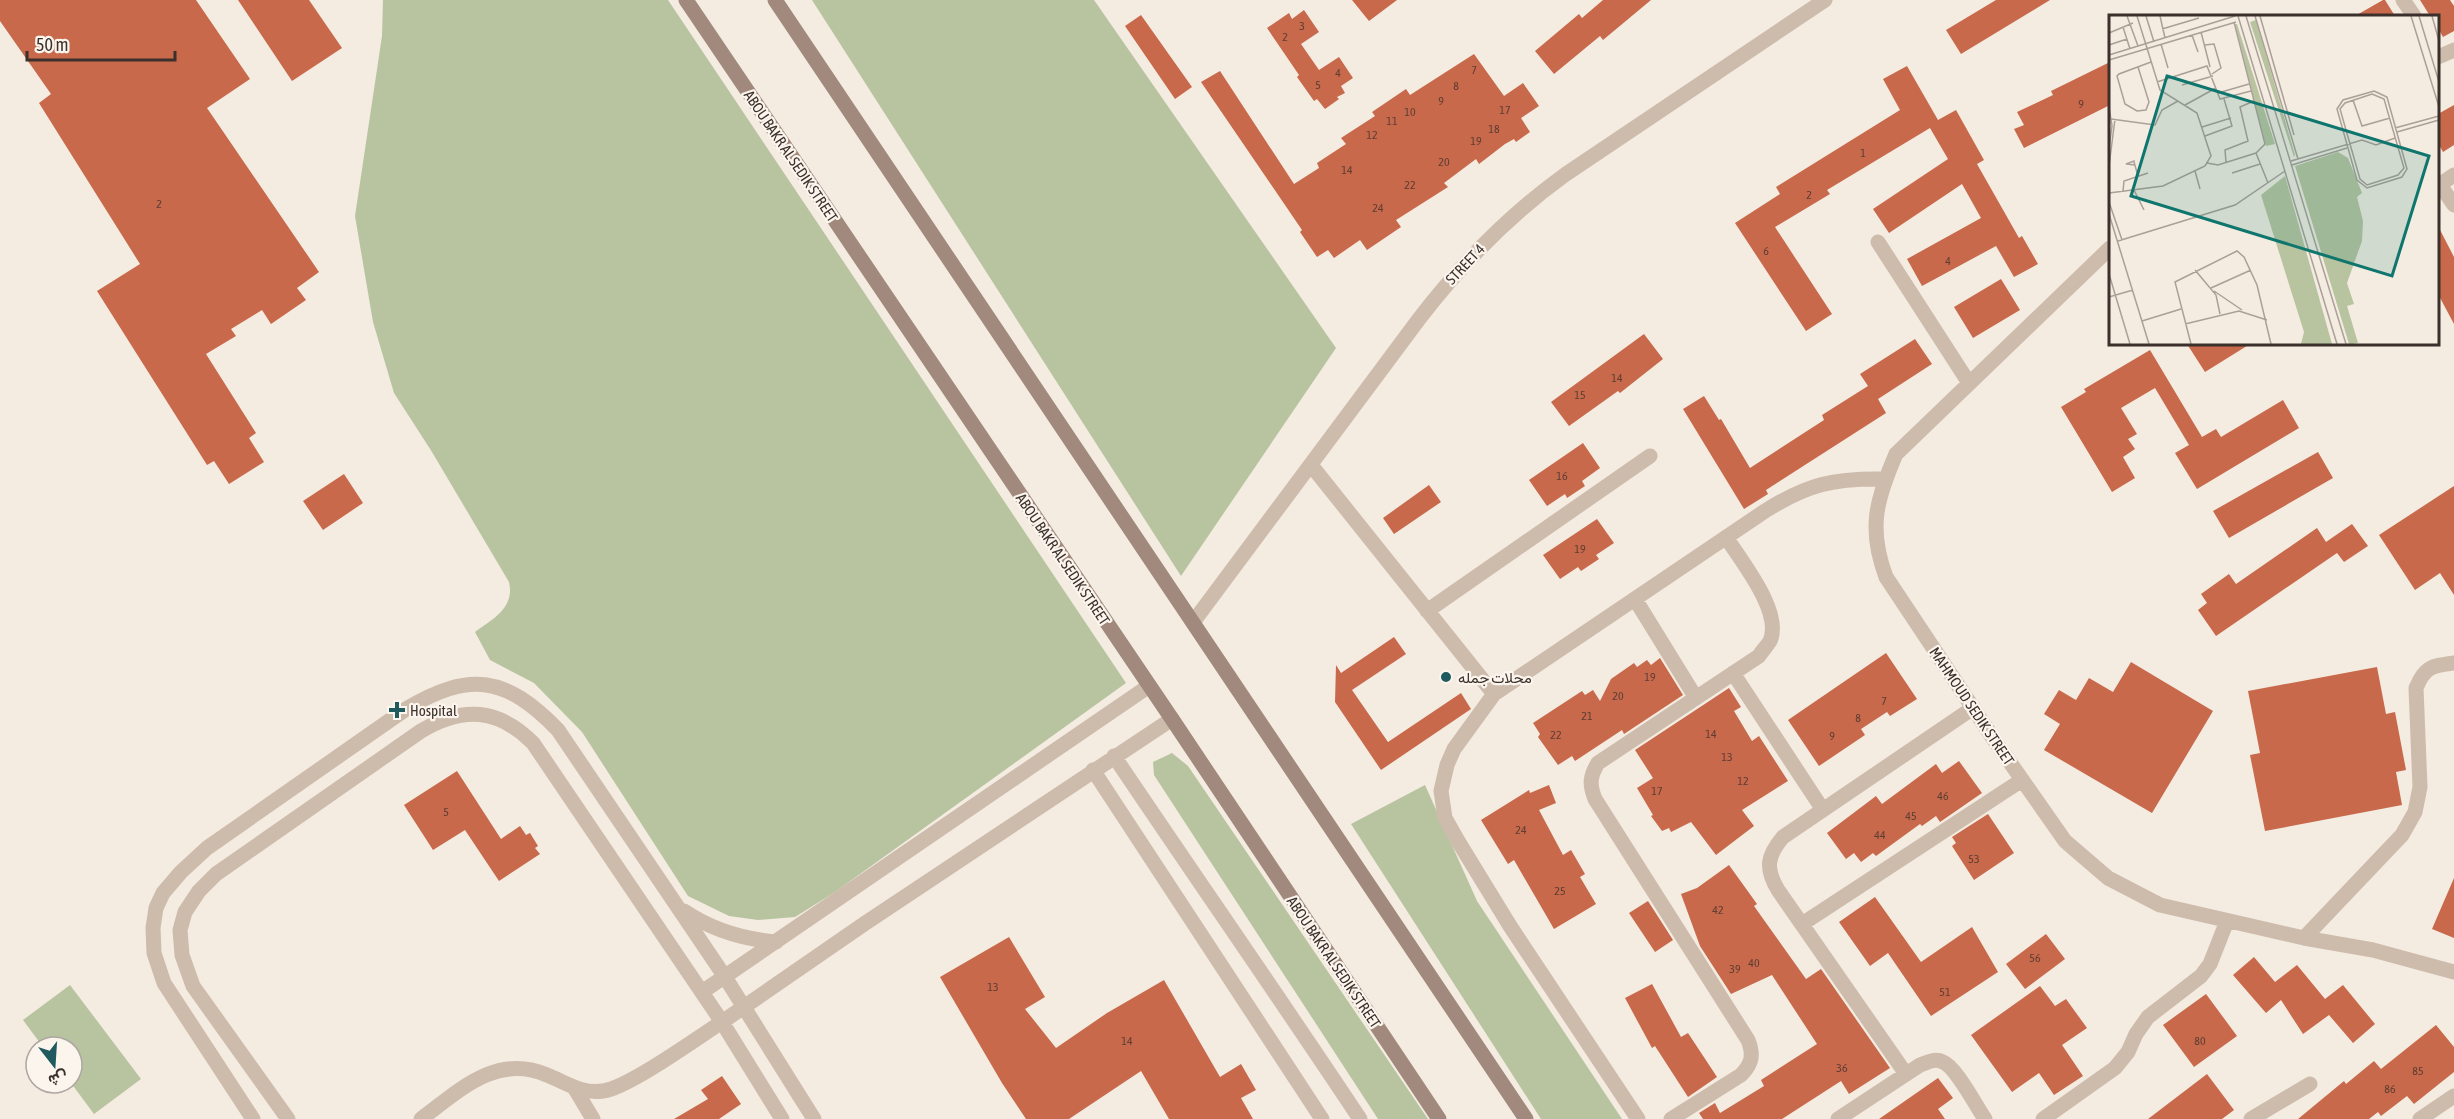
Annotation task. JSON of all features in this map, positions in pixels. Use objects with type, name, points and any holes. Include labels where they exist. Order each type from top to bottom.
[{"type":"main road","name":"ABOU BAKR AL SEDIK STREET","points":[[686,0],[1439,1119]]},
{"type":"main road","points":[[775,0],[1194,621],[1526,1119]]},
{"type":"street","name":"STREET 4","points":[[1194,621],[1437,295],[1503,224],[1566,174],[1825,0]]},
{"type":"street","points":[[2403,0],[2413,15]]},
{"type":"street","points":[[2439,56],[2454,50]]},
{"type":"street","points":[[2454,175],[2439,186],[2454,205]]},
{"type":"street","points":[[1878,242],[1969,383]]},
{"type":"street","name":"MAHMOUD SEDIK STREET","points":[[2109,249],[1896,454],[1885,480],[1875,528],[1877,553],[1886,577],[2065,841],[2108,878],[2160,904],[2304,938],[2373,951],[2454,972]]},
{"type":"street","points":[[1427,610],[1650,456]]},
{"type":"street","points":[[1311,465],[1494,694]]},
{"type":"street","points":[[1638,1119],[1510,926],[1445,818],[1441,791],[1447,765],[1454,749],[1494,694],[1792,494],[1822,483],[1853,478],[1885,480]]},
{"type":"street","points":[[1671,1119],[1741,1075],[1748,1068],[1752,1049],[1595,799],[1590,787],[1592,774],[1598,763],[1759,656],[1770,640],[1773,621],[1767,603],[1726,537]]},
{"type":"street","points":[[1635,599],[1696,698]]},
{"type":"street","points":[[2304,938],[2385,854],[2407,827],[2415,812],[2420,787],[2416,688],[2422,674],[2433,666],[2454,663]]},
{"type":"street","points":[[1733,673],[1823,810]]},
{"type":"street","points":[[254,1119],[164,983],[154,953],[153,928],[156,908],[163,893],[181,872],[207,848],[406,709],[432,694],[465,684],[484,684],[523,699],[558,730],[679,907],[814,1119]]},
{"type":"street","points":[[702,992],[1149,686]]},
{"type":"street","points":[[1906,1074],[1771,877],[1769,862],[1773,848],[1783,837],[1973,708]]},
{"type":"street","points":[[288,1119],[194,986],[182,954],[180,930],[185,912],[199,891],[216,874],[439,720],[459,714],[480,714],[501,719],[519,729],[526,736],[702,992],[782,1119]]},
{"type":"street","points":[[421,1119],[479,1076],[500,1070],[521,1068],[541,1072],[575,1089],[605,1091],[619,1086],[722,1022],[1093,770],[1172,719]]},
{"type":"street","points":[[1114,756],[1231,931],[1306,1036],[1360,1119]]},
{"type":"street","points":[[1093,770],[1322,1119]]},
{"type":"street","points":[[1802,924],[2022,780]]},
{"type":"street","points":[[679,907],[696,919],[725,932],[755,940],[776,942]]},
{"type":"street","points":[[2043,1119],[2115,1068],[2128,1052],[2136,1034],[2148,1017],[2195,981],[2205,970],[2227,921]]},
{"type":"street","points":[[1838,1119],[1906,1074],[1932,1060],[1944,1062],[1953,1071],[1977,1116]]},
{"type":"street","points":[[2251,1119],[2310,1084]]},
{"type":"street","points":[[575,1089],[593,1119]]},
{"type":"street","points":[[2420,1119],[2454,1096]]},
{"type":"green space","points":[[383,0],[668,0],[1126,683],[835,892],[795,917],[758,920],[729,916],[688,896],[582,732],[534,683],[490,660],[475,632],[506,606],[510,591],[509,582],[394,393],[373,322],[355,216],[382,36]]},
{"type":"green space","points":[[812,0],[1094,0],[1336,348],[1181,576]]},
{"type":"green space","points":[[1172,753],[1188,766],[1428,1119],[1378,1119],[1154,775],[1153,762]]},
{"type":"green space","points":[[1425,785],[1477,901],[1622,1119],[1541,1119],[1351,824]]},
{"type":"green space","points":[[70,985],[141,1079],[94,1114],[80,1095],[84,1095],[84,1035],[34,1035],[23,1020]]},
{"type":"building","points":[[0,0],[196,0],[250,79],[207,108],[319,272],[297,288],[306,300],[271,324],[262,310],[231,329],[236,336],[206,354],[256,433],[249,438],[264,462],[229,484],[214,461],[207,465],[97,291],[140,264],[39,103],[51,94],[0,21]]},
{"type":"building","points":[[238,0],[309,0],[342,48],[292,81]]},
{"type":"building","points":[[1352,0],[1397,0],[1369,21]]},
{"type":"building","points":[[1603,0],[1651,0],[1603,40],[1600,36],[1554,74],[1535,51],[1579,14],[1582,18]]},
{"type":"building","points":[[1996,0],[2050,0],[1961,54],[1946,30]]},
{"type":"building","points":[[2385,0],[2394,15],[2357,15]]},
{"type":"building","points":[[2420,0],[2450,0],[2454,6],[2454,31],[2443,37],[2439,30],[2439,15],[2429,15]]},
{"type":"building","points":[[1304,10],[1319,32],[1301,44],[1319,70],[1339,57],[1353,78],[1341,86],[1345,93],[1337,97],[1339,99],[1325,109],[1317,99],[1314,101],[1267,28],[1289,13],[1292,19]]},
{"type":"building","points":[[1141,15],[1192,87],[1175,99],[1125,26]]},
{"type":"building","points":[[1474,54],[1504,96],[1523,83],[1539,106],[1521,118],[1530,132],[1516,142],[1514,139],[1505,144],[1479,164],[1476,159],[1444,183],[1448,187],[1396,220],[1401,227],[1367,250],[1360,240],[1334,258],[1328,250],[1317,257],[1300,232],[1302,230],[1201,82],[1220,71],[1294,184],[1319,168],[1317,163],[1346,144],[1341,138],[1375,116],[1372,112],[1406,89],[1410,95]]},
{"type":"building","points":[[2109,62],[2109,106],[2024,148],[2014,129],[2024,125],[2017,112],[2053,95],[2051,91]]},
{"type":"building","points":[[1907,66],[1938,120],[1956,110],[1984,160],[1977,164],[2019,238],[2022,236],[2038,264],[2014,277],[1996,246],[1922,286],[1907,259],[1981,218],[1962,184],[1889,233],[1873,209],[1948,159],[1930,128],[1827,190],[1830,194],[1775,227],[1832,314],[1806,331],[1735,223],[1780,194],[1776,187],[1900,110],[1883,79]]},
{"type":"building","points":[[2454,105],[2454,145],[2443,152],[2439,145],[2439,113]]},
{"type":"building","points":[[2439,228],[2454,257],[2454,324],[2439,296]]},
{"type":"building","points":[[2001,279],[2020,310],[1973,338],[1954,307]]},
{"type":"building","points":[[1644,334],[1663,359],[1620,393],[1618,391],[1569,426],[1551,402]]},
{"type":"building","points":[[1915,339],[1932,364],[1878,399],[1886,413],[1766,490],[1768,494],[1744,509],[1683,409],[1704,396],[1719,420],[1721,419],[1750,468],[1824,420],[1822,415],[1868,386],[1860,374]]},
{"type":"building","points":[[2188,345],[2248,345],[2205,372]]},
{"type":"building","points":[[2150,350],[2202,437],[2216,429],[2221,437],[2283,400],[2299,428],[2197,489],[2175,453],[2189,445],[2155,388],[2121,408],[2137,434],[2128,439],[2135,449],[2123,457],[2135,478],[2112,492],[2061,407],[2086,392],[2084,389]]},
{"type":"building","points":[[1583,443],[1600,468],[1582,481],[1585,486],[1567,498],[1565,494],[1547,506],[1529,480]]},
{"type":"building","points":[[2318,452],[2333,478],[2229,538],[2213,511]]},
{"type":"building","points":[[344,474],[363,503],[323,530],[303,501]]},
{"type":"building","points":[[1429,485],[1441,502],[1394,534],[1383,518]]},
{"type":"building","points":[[2454,486],[2454,595],[2440,573],[2415,590],[2379,535]]},
{"type":"building","points":[[1597,519],[1614,543],[1596,555],[1599,559],[1581,571],[1578,567],[1560,579],[1543,555]]},
{"type":"building","points":[[2352,524],[2368,546],[2344,562],[2337,553],[2216,636],[2198,610],[2207,603],[2201,594],[2229,574],[2236,584],[2317,528],[2326,542]]},
{"type":"building","points":[[1394,637],[1406,654],[1352,690],[1388,742],[1461,693],[1471,709],[1381,770],[1335,702],[1336,665],[1341,673]]},
{"type":"building","points":[[1886,653],[1917,699],[1890,716],[1887,712],[1861,729],[1865,735],[1819,766],[1788,720]]},
{"type":"building","points":[[1660,658],[1683,695],[1624,734],[1622,730],[1575,761],[1572,756],[1558,765],[1538,737],[1540,734],[1533,723],[1582,691],[1585,695],[1593,690],[1600,701],[1611,679],[1634,663],[1637,667],[1647,660],[1651,665]]},
{"type":"building","points":[[2131,662],[2213,711],[2152,813],[2044,750],[2060,724],[2044,714],[2059,690],[2076,700],[2089,678],[2113,692]]},
{"type":"building","points":[[2377,667],[2386,714],[2395,712],[2406,770],[2396,772],[2402,805],[2265,831],[2250,755],[2260,753],[2248,691]]},
{"type":"building","points":[[1729,688],[1741,707],[1734,711],[1752,741],[1759,736],[1788,781],[1742,810],[1754,826],[1716,855],[1691,822],[1671,832],[1669,828],[1662,831],[1651,816],[1653,815],[1637,788],[1653,778],[1635,750]]},
{"type":"building","points":[[1959,761],[1982,793],[1940,822],[1936,816],[1922,826],[1920,824],[1876,856],[1873,853],[1861,862],[1854,853],[1846,859],[1827,833],[1876,796],[1882,804],[1936,764],[1942,773]]},
{"type":"building","points":[[457,771],[501,839],[520,826],[526,835],[530,833],[538,846],[535,848],[540,854],[499,881],[465,830],[433,850],[404,805]]},
{"type":"building","points":[[1549,785],[1556,803],[1539,810],[1563,855],[1571,850],[1585,874],[1580,877],[1596,904],[1554,929],[1514,860],[1508,864],[1481,820],[1529,790],[1530,793]]},
{"type":"building","points":[[1988,814],[2014,853],[1974,880],[1952,846],[1956,843],[1952,837]]},
{"type":"building","points":[[1729,865],[1757,904],[1754,906],[1806,979],[1821,969],[1890,1068],[1849,1094],[1841,1081],[1782,1119],[1703,1119],[1699,1113],[1715,1103],[1720,1113],[1764,1086],[1761,1080],[1817,1044],[1772,975],[1731,994],[1700,946],[1681,894],[1697,888]]},
{"type":"building","points":[[2454,878],[2454,938],[2432,929]]},
{"type":"building","points":[[1875,897],[1921,962],[1972,927],[1998,972],[1931,1016],[1888,953],[1870,966],[1839,922]]},
{"type":"building","points":[[1648,901],[1673,940],[1655,952],[1629,913]]},
{"type":"building","points":[[2046,934],[2065,959],[2025,989],[2006,964]]},
{"type":"building","points":[[1009,937],[1045,997],[1025,1009],[1056,1048],[1107,1013],[1164,980],[1220,1077],[1241,1064],[1256,1090],[1241,1098],[1253,1119],[1169,1119],[1141,1071],[1069,1119],[1026,1119],[1002,1083],[940,977]]},
{"type":"building","points":[[2254,957],[2275,982],[2297,965],[2325,999],[2343,985],[2375,1024],[2353,1043],[2329,1015],[2303,1034],[2281,1000],[2266,1013],[2233,975]]},
{"type":"building","points":[[1652,984],[1681,1037],[1688,1033],[1717,1077],[1688,1097],[1655,1046],[1652,1048],[1625,998]]},
{"type":"building","points":[[2040,986],[2055,1006],[2066,999],[2087,1028],[2062,1045],[2083,1076],[2054,1095],[2039,1073],[2012,1092],[1971,1035]]},
{"type":"building","points":[[2206,994],[2237,1036],[2194,1067],[2163,1025]]},
{"type":"building","points":[[2436,1025],[2454,1047],[2454,1072],[2414,1104],[2407,1096],[2381,1116],[2378,1112],[2369,1119],[2298,1119],[2344,1081],[2346,1084],[2374,1061],[2381,1069]]},
{"type":"building","points":[[2207,1074],[2234,1110],[2222,1119],[2148,1119]]},
{"type":"building","points":[[722,1076],[741,1104],[719,1119],[674,1119],[708,1099],[701,1090]]},
{"type":"building","points":[[1938,1078],[1953,1098],[1938,1109],[1945,1119],[1879,1119]]},
{"type":"place","name":"محلات جمله","points":[[1446,677]]},
{"type":"place","name":"Hospital","points":[[397,710]]}]
